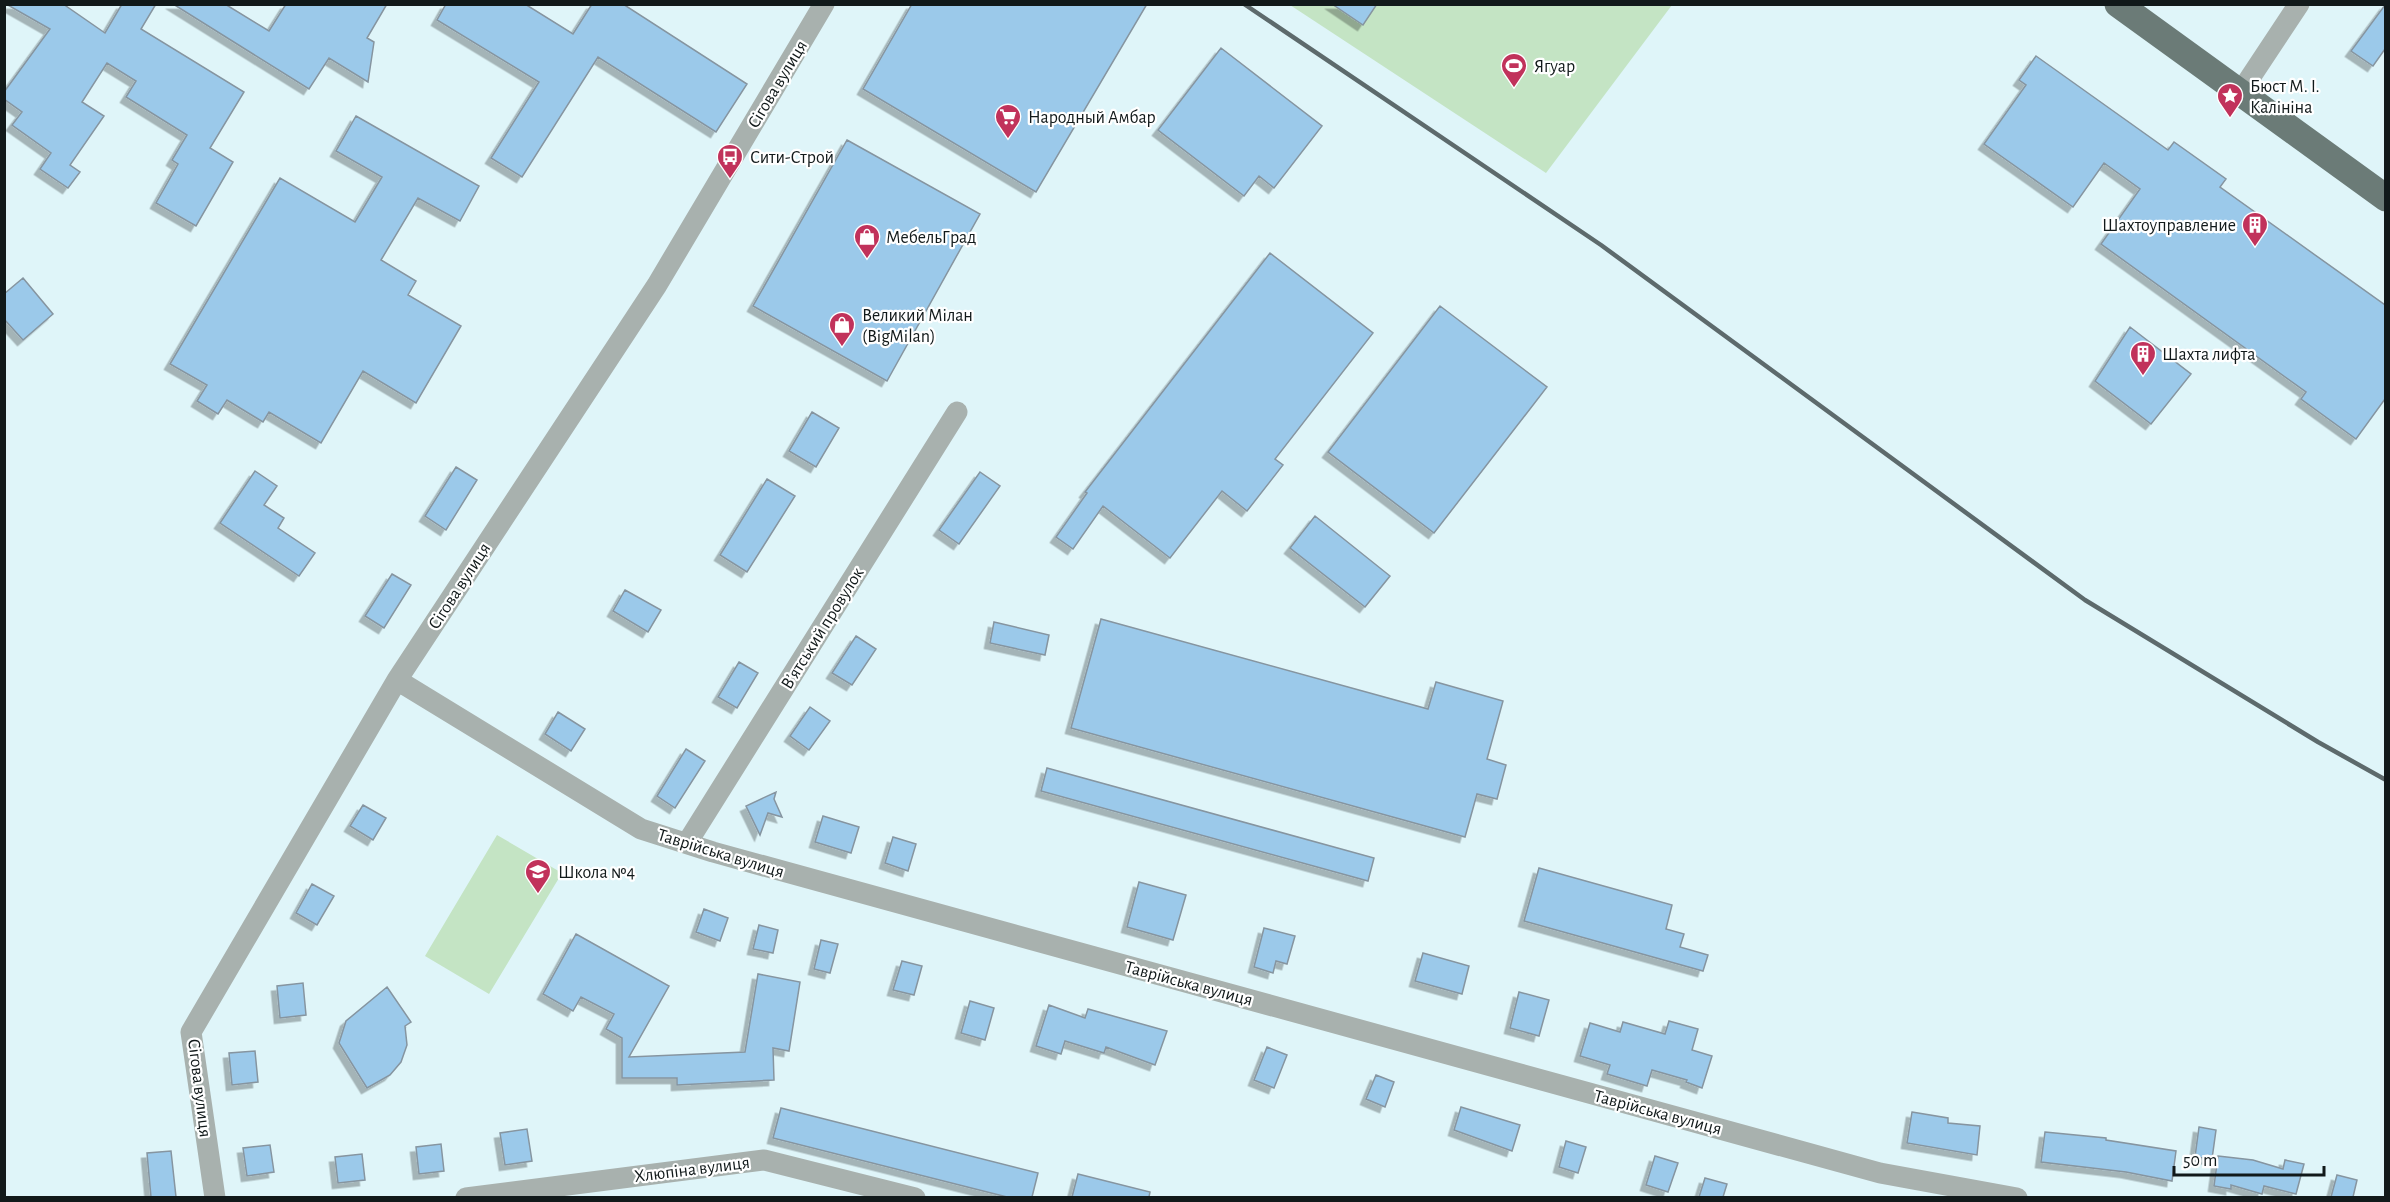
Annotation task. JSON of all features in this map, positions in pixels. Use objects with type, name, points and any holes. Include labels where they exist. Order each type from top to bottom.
[{"type":"main road","points":[[2118,4],[2385,198]]},
{"type":"street","name":"Сігова вулиця","points":[[215,1197],[191,1032],[397,680],[657,285],[824,4]]},
{"type":"street","points":[[2240,93],[2299,4]]},
{"type":"street","name":"В’ятський провулок","points":[[687,843],[957,412]]},
{"type":"street","name":"Таврійська вулиця","points":[[397,680],[641,829],[1880,1173],[2017,1197]]},
{"type":"street","name":"Хлюпіна вулиця","points":[[466,1197],[764,1160],[915,1197]]},
{"type":"green space","name":"Ягуар","points":[[1290,5],[1672,5],[1546,173]]},
{"type":"green space","points":[[497,835],[562,873],[489,994],[425,956]]},
{"type":"building","points":[[6,4],[63,4],[105,33],[122,4],[156,4],[141,29],[244,92],[210,148],[233,162],[196,226],[156,203],[178,164],[172,160],[187,135],[126,97],[136,81],[107,63],[82,102],[104,116],[70,165],[80,172],[68,188],[40,169],[51,153],[12,125],[22,112],[4,99],[4,92],[50,29]]},
{"type":"building","points":[[173,4],[225,4],[269,31],[286,4],[387,4],[367,38],[374,42],[368,82],[329,58],[309,89]]},
{"type":"building","points":[[446,4],[525,4],[573,34],[592,4],[623,4],[747,84],[716,132],[598,57],[522,177],[491,158],[539,82],[437,20]]},
{"type":"building","name":"Народный Амбар","points":[[912,4],[1147,4],[1036,192],[863,89]]},
{"type":"building","points":[[1332,4],[1377,4],[1363,25]]},
{"type":"building","points":[[2385,5],[2385,49],[2373,66],[2351,51]]},
{"type":"building","points":[[1221,48],[1322,126],[1274,188],[1259,176],[1244,196],[1158,130]]},
{"type":"building","name":"Шахтоуправление","points":[[2036,56],[2168,150],[2174,142],[2226,179],[2220,187],[2385,305],[2385,399],[2356,439],[2301,399],[2306,392],[2101,244],[2140,189],[2104,163],[2073,207],[1984,144],[2026,85],[2019,80]]},
{"type":"building","points":[[356,116],[479,186],[460,221],[418,198],[381,260],[416,281],[408,295],[461,326],[416,403],[363,371],[321,443],[269,412],[263,422],[227,400],[218,414],[197,401],[207,385],[170,364],[280,178],[355,222],[382,177],[336,151]]},
{"type":"building","name":"МебельГрад","points":[[847,140],[980,214],[887,381],[753,306]]},
{"type":"building","points":[[1270,253],[1373,333],[1275,459],[1283,465],[1247,511],[1222,491],[1170,558],[1103,506],[1073,549],[1056,537],[1087,493],[1085,492]]},
{"type":"building","points":[[23,278],[53,314],[23,340],[4,319],[4,294]]},
{"type":"building","points":[[1440,306],[1547,387],[1434,533],[1328,452]]},
{"type":"building","name":"Шахта лифта","points":[[2130,327],[2191,374],[2151,424],[2095,381]]},
{"type":"building","points":[[812,412],[839,428],[816,467],[789,451]]},
{"type":"building","points":[[456,467],[477,480],[446,530],[425,516]]},
{"type":"building","points":[[255,471],[277,486],[264,505],[284,518],[278,528],[315,553],[299,576],[220,523]]},
{"type":"building","points":[[980,472],[1000,486],[959,544],[939,530]]},
{"type":"building","points":[[767,479],[795,496],[747,572],[720,555]]},
{"type":"building","points":[[1315,516],[1390,576],[1365,607],[1290,548]]},
{"type":"building","points":[[392,574],[411,585],[384,628],[365,616]]},
{"type":"building","points":[[625,590],[661,610],[648,632],[613,611]]},
{"type":"building","points":[[1101,619],[1428,709],[1436,682],[1503,701],[1487,759],[1506,765],[1497,799],[1477,794],[1465,837],[1071,728]]},
{"type":"building","points":[[994,622],[1049,635],[1045,655],[990,643]]},
{"type":"building","points":[[856,636],[876,649],[852,685],[832,673]]},
{"type":"building","points":[[739,662],[758,673],[737,708],[718,697]]},
{"type":"building","points":[[810,707],[830,721],[809,750],[790,736]]},
{"type":"building","points":[[558,712],[585,729],[571,751],[545,734]]},
{"type":"building","points":[[686,749],[705,761],[675,808],[657,796]]},
{"type":"building","points":[[1047,768],[1374,858],[1368,881],[1041,791]]},
{"type":"building","points":[[776,792],[774,799],[782,817],[768,813],[760,835],[746,806]]},
{"type":"building","points":[[363,805],[386,818],[373,840],[350,826]]},
{"type":"building","points":[[823,816],[859,827],[851,853],[815,842]]},
{"type":"building","points":[[893,837],[916,844],[908,871],[885,863]]},
{"type":"building","points":[[1539,868],[1672,905],[1666,929],[1684,934],[1680,947],[1708,955],[1703,971],[1524,921]]},
{"type":"building","points":[[1139,882],[1186,895],[1173,940],[1127,927]]},
{"type":"building","points":[[312,884],[334,896],[317,925],[296,913]]},
{"type":"building","points":[[704,909],[728,918],[720,941],[696,932]]},
{"type":"building","points":[[759,925],[778,930],[773,953],[753,949]]},
{"type":"building","points":[[1264,928],[1295,936],[1287,964],[1276,961],[1273,973],[1254,967]]},
{"type":"building","points":[[576,934],[669,986],[629,1057],[745,1052],[758,974],[800,982],[789,1051],[773,1048],[774,1080],[677,1085],[677,1078],[622,1078],[622,1038],[606,1029],[614,1014],[581,997],[573,1011],[543,994]]},
{"type":"building","points":[[821,940],[838,944],[830,973],[814,969]]},
{"type":"building","points":[[1423,953],[1469,966],[1462,994],[1415,981]]},
{"type":"building","points":[[902,961],[922,966],[914,995],[893,990]]},
{"type":"building","points":[[303,983],[306,1015],[280,1018],[277,986]]},
{"type":"building","points":[[387,987],[411,1022],[405,1026],[407,1045],[401,1062],[390,1075],[367,1088],[339,1043],[346,1021]]},
{"type":"building","points":[[1519,992],[1549,1000],[1539,1036],[1510,1028]]},
{"type":"building","points":[[970,1001],[994,1008],[985,1040],[961,1033]]},
{"type":"building","points":[[1049,1005],[1085,1018],[1088,1009],[1167,1031],[1155,1065],[1106,1047],[1104,1053],[1065,1041],[1061,1054],[1036,1046]]},
{"type":"building","points":[[1669,1021],[1698,1029],[1692,1050],[1712,1056],[1702,1088],[1686,1082],[1687,1080],[1652,1070],[1647,1086],[1607,1074],[1610,1065],[1580,1056],[1590,1023],[1620,1032],[1623,1022],[1665,1034]]},
{"type":"building","points":[[1267,1047],[1287,1055],[1274,1088],[1254,1080]]},
{"type":"building","points":[[255,1051],[258,1082],[232,1085],[229,1053]]},
{"type":"building","points":[[1376,1075],[1394,1082],[1385,1107],[1366,1099]]},
{"type":"building","points":[[1461,1107],[1520,1125],[1512,1151],[1454,1130]]},
{"type":"building","points":[[781,1108],[1038,1173],[1032,1197],[1007,1197],[773,1138]]},
{"type":"building","points":[[1912,1112],[1948,1118],[1948,1123],[1980,1126],[1977,1155],[1907,1143]]},
{"type":"building","points":[[2199,1127],[2216,1130],[2212,1159],[2195,1157]]},
{"type":"building","points":[[527,1129],[532,1161],[505,1165],[500,1133]]},
{"type":"building","points":[[2045,1132],[2106,1138],[2106,1140],[2176,1151],[2172,1181],[2126,1172],[2041,1162]]},
{"type":"building","points":[[1566,1141],[1586,1147],[1578,1173],[1559,1167]]},
{"type":"building","points":[[441,1144],[444,1171],[419,1174],[416,1147]]},
{"type":"building","points":[[270,1145],[274,1172],[247,1176],[243,1148]]},
{"type":"building","points":[[171,1151],[176,1197],[151,1197],[147,1153]]},
{"type":"building","points":[[362,1154],[365,1180],[338,1183],[335,1157]]},
{"type":"building","points":[[1655,1156],[1678,1163],[1668,1192],[1646,1185]]},
{"type":"building","points":[[2218,1156],[2253,1160],[2283,1169],[2285,1160],[2304,1164],[2296,1194],[2264,1186],[2262,1194],[2231,1185],[2231,1189],[2214,1186]]},
{"type":"building","points":[[1078,1174],[1150,1192],[1149,1197],[1072,1197]]},
{"type":"building","points":[[2337,1175],[2357,1180],[2353,1197],[2331,1197]]},
{"type":"building","points":[[1705,1178],[1727,1184],[1723,1197],[1699,1197]]},
{"type":"railway","points":[[1244,4],[1601,245],[2085,600],[2318,742],[2386,780]]},
{"type":"place","name":"Ягуар","points":[[1514,89]]},
{"type":"place","name":"Бюст М. І. Калініна","points":[[2230,119]]},
{"type":"place","name":"Народный Амбар","points":[[1008,140]]},
{"type":"place","name":"Сити-Строй","points":[[730,180]]},
{"type":"place","name":"Шахтоуправление","points":[[2255,248]]},
{"type":"place","name":"МебельГрад","points":[[867,260]]},
{"type":"place","name":"Великий Мілан (BigMilan)","points":[[842,348]]},
{"type":"place","name":"Шахта лифта","points":[[2143,377]]},
{"type":"place","name":"Школа №4","points":[[538,895]]}]
